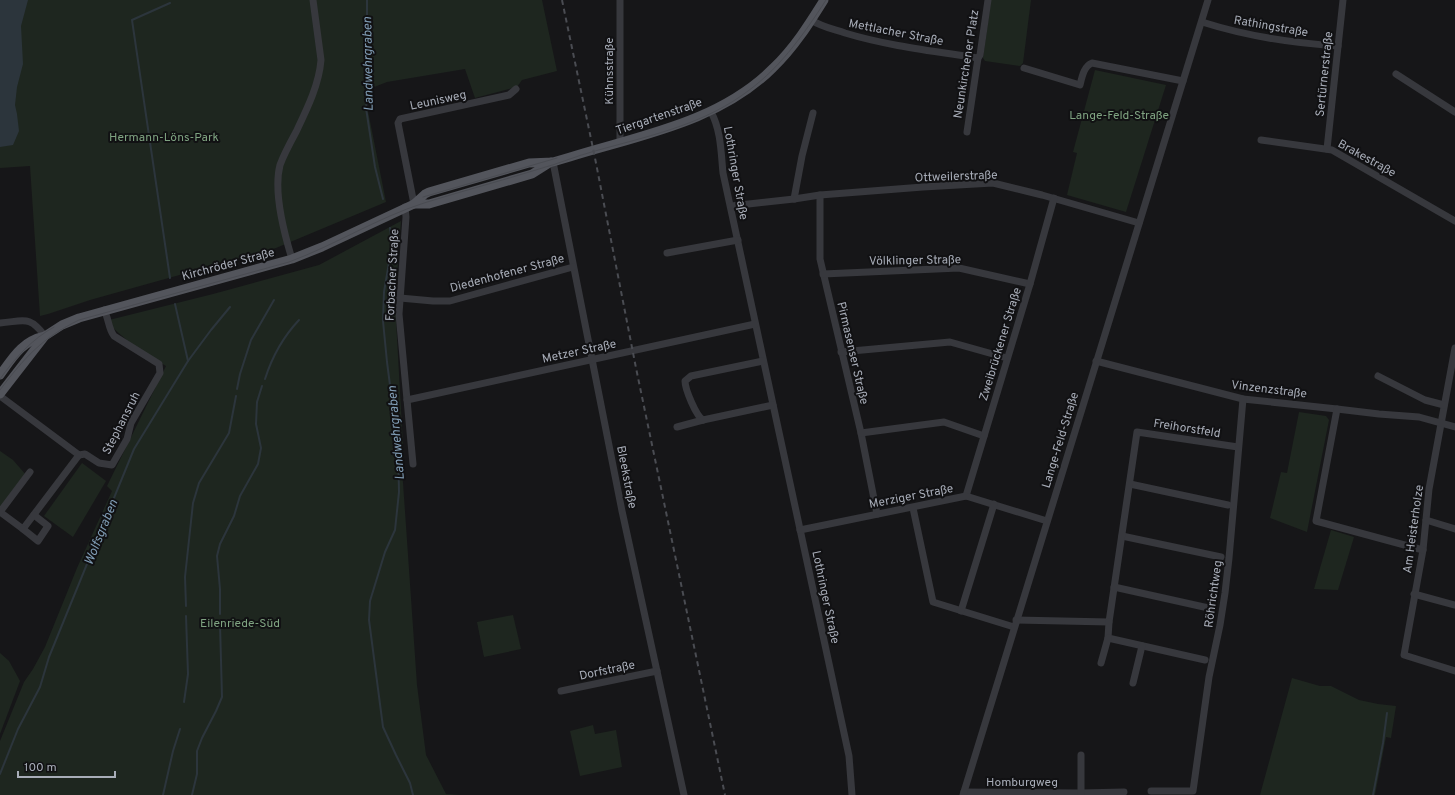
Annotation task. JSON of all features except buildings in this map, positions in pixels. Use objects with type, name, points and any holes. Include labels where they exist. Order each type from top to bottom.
[{"type":"main road","name":"Tiergartenstraße","points":[[414,204],[428,204],[532,174],[553,162],[687,122],[711,112],[734,99],[754,85],[773,68],[797,41],[824,0]]},
{"type":"main road","name":"Kirchröder Straße","points":[[0,375],[17,352],[28,342],[45,336],[62,325],[104,310],[292,259],[322,247],[414,204]]},
{"type":"main road","name":"Kirchröder Straße","points":[[0,395],[45,336]]},
{"type":"street","points":[[292,259],[280,208],[278,179],[280,166],[309,103],[320,70],[321,60],[313,0]]},
{"type":"street","name":"Kühnsstraße","points":[[620,0],[620,142]]},
{"type":"street","name":"Neunkirchener Platz","points":[[966,132],[988,0]]},
{"type":"street","name":"Lange-Feld-Straße","points":[[963,793],[1208,0]]},
{"type":"street","name":"Sertürnerstraße","points":[[1327,149],[1342,0]]},
{"type":"street","name":"Mettlacher Straße","points":[[811,20],[819,25],[859,37],[905,47],[978,58]]},
{"type":"street","name":"Rathingstraße","points":[[1202,22],[1243,34],[1287,42],[1338,46]]},
{"type":"street","points":[[1024,68],[1080,85],[1086,66],[1092,63],[1183,81]]},
{"type":"street","points":[[1396,74],[1455,112]]},
{"type":"street","name":"Leunisweg","points":[[414,204],[398,123],[400,119],[509,95],[516,89]]},
{"type":"street","name":"Lothringer Straße","points":[[711,112],[716,122],[723,173],[849,756],[852,795]]},
{"type":"street","points":[[794,200],[803,149],[813,113]]},
{"type":"street","name":"Brakestraße","points":[[1260,140],[1332,150],[1455,221]]},
{"type":"street","name":"Bleekstraße","points":[[553,162],[622,511],[684,795]]},
{"type":"street","name":"Ottweilerstraße","points":[[731,206],[794,200],[820,195],[993,183],[1054,198],[1139,223]]},
{"type":"street","name":"Pirmasenser Straße","points":[[820,195],[820,259],[860,433],[876,514]]},
{"type":"street","name":"Zweibrückener Straße","points":[[966,496],[1030,284],[1054,198]]},
{"type":"street","name":"Forbacher Straße","points":[[405,207],[406,217],[399,314],[414,464]]},
{"type":"street","points":[[668,253],[738,240]]},
{"type":"street","name":"Diedenhofener Straße","points":[[400,298],[433,302],[450,301],[573,267]]},
{"type":"street","name":"Völklinger Straße","points":[[823,274],[959,268],[1030,284]]},
{"type":"street","name":"Stephansruh","points":[[0,395],[79,455],[85,454],[99,463],[112,465],[127,439],[131,423],[160,373],[159,364],[114,336],[109,329],[108,318],[104,310]]},
{"type":"street","points":[[0,323],[29,321],[37,326],[45,336]]},
{"type":"street","name":"Metzer Straße","points":[[407,400],[755,324]]},
{"type":"street","points":[[841,352],[950,342],[1007,358]]},
{"type":"street","name":"Am Heisterholze","points":[[1455,348],[1429,489],[1423,550],[1404,655],[1455,670]]},
{"type":"street","points":[[703,420],[700,418],[694,406],[685,385],[685,381],[691,376],[763,361]]},
{"type":"street","name":"Vinzenzstraße","points":[[1096,361],[1243,399],[1419,417],[1455,427]]},
{"type":"street","points":[[1378,376],[1425,400],[1444,405]]},
{"type":"street","name":"Röhrichtweg","points":[[1151,791],[1193,793],[1208,685],[1222,611],[1229,558],[1243,399]]},
{"type":"street","points":[[677,427],[773,405]]},
{"type":"street","points":[[1337,409],[1316,521],[1423,550]]},
{"type":"street","points":[[860,433],[944,422],[984,436]]},
{"type":"street","name":"Freihorstfeld","points":[[1102,663],[1108,638],[1109,622],[1137,432],[1238,447]]},
{"type":"street","points":[[22,529],[79,455]]},
{"type":"street","points":[[30,472],[0,512],[38,541],[48,526],[34,515]]},
{"type":"street","points":[[1130,484],[1228,505]]},
{"type":"street","name":"Merziger Straße","points":[[800,530],[966,496],[1047,521]]},
{"type":"street","points":[[962,611],[994,504]]},
{"type":"street","points":[[913,508],[933,602],[1015,624],[1109,622]]},
{"type":"street","points":[[1426,520],[1455,529]]},
{"type":"street","points":[[1122,536],[1221,557]]},
{"type":"street","points":[[1114,587],[1213,609]]},
{"type":"street","points":[[1414,594],[1455,605]]},
{"type":"street","points":[[1108,638],[1205,660]]},
{"type":"street","points":[[1133,683],[1142,646]]},
{"type":"street","name":"Dorfstraße","points":[[561,691],[657,671]]},
{"type":"street","points":[[1081,755],[1081,793]]},
{"type":"street","name":"Homburgweg","points":[[963,793],[1124,792]]},
{"type":"green space","name":"Hermann-Löns-Park","points":[[0,0],[542,0],[557,71],[522,80],[517,87],[475,98],[465,69],[387,82],[364,91],[386,202],[276,248],[90,300],[40,316],[30,166],[0,168]]},
{"type":"green space","points":[[991,0],[1031,0],[1023,63],[1020,66],[985,61],[983,58]]},
{"type":"green space","name":"Lange-Feld-Straße","points":[[1095,70],[1166,85],[1126,212],[1067,195],[1077,153],[1073,152]]},
{"type":"green space","name":"Eilenriede-Süd","points":[[401,221],[395,302],[404,463],[402,468],[417,685],[426,755],[446,794],[460,795],[0,795],[0,741],[24,682],[45,647],[77,568],[112,491],[107,486],[166,366],[137,349],[105,321],[213,294],[319,265]]},
{"type":"green space","points":[[1299,412],[1326,416],[1329,420],[1307,532],[1270,518],[1281,472],[1287,473]]},
{"type":"green space","points":[[0,451],[13,460],[26,475],[0,508]]},
{"type":"green space","points":[[82,463],[106,481],[73,537],[44,516]]},
{"type":"green space","points":[[1331,530],[1354,537],[1338,590],[1314,589]]},
{"type":"green space","points":[[513,615],[521,649],[484,657],[477,622]]},
{"type":"green space","points":[[0,653],[9,661],[20,681],[0,734]]},
{"type":"green space","points":[[1292,678],[1320,686],[1331,686],[1359,700],[1396,706],[1391,738],[1386,737],[1375,795],[1260,795]]},
{"type":"green space","points":[[593,725],[595,734],[616,730],[622,767],[580,776],[570,731]]},
{"type":"shaded area","points":[[0,0],[28,0],[21,26],[23,64],[17,87],[15,105],[19,131],[13,145],[0,147]]},
{"type":"waterway","name":"Landwehrgraben","points":[[367,0],[366,108],[375,167],[383,199]]},
{"type":"waterway","points":[[170,3],[132,20],[170,278]]},
{"type":"waterway","name":"Landwehrgraben","points":[[390,228],[392,245],[384,292],[383,321],[398,447],[399,492],[395,530],[385,552],[370,601],[369,620],[383,727],[410,783],[413,795]]},
{"type":"waterway","points":[[237,389],[240,374],[251,340],[274,300]]},
{"type":"waterway","points":[[175,304],[188,361]]},
{"type":"waterway","name":"Wolfsgraben","points":[[0,774],[18,729],[40,687],[49,657],[134,449],[188,361],[230,307]]},
{"type":"waterway","points":[[265,379],[279,348],[288,333],[299,320]]},
{"type":"waterway","points":[[220,614],[220,589],[217,556],[220,544],[234,516],[240,496],[258,464],[261,448],[256,424],[257,402],[262,386]]},
{"type":"waterway","points":[[186,606],[185,577],[193,503],[199,483],[229,433],[236,396]]},
{"type":"waterway","points":[[184,702],[188,674],[186,616]]},
{"type":"waterway","points":[[192,795],[197,774],[197,751],[222,697],[220,624]]},
{"type":"waterway","points":[[1373,795],[1387,713]]},
{"type":"waterway","points":[[163,795],[173,751],[180,729]]},
{"type":"tram line","points":[[0,390],[17,368],[44,342],[54,334],[79,320],[289,262],[323,248],[390,216],[424,203],[588,153],[671,130],[707,115],[741,96],[767,76],[798,40],[826,0]]},
{"type":"tram line","points":[[423,197],[557,158]]},
{"type":"tram line","points":[[0,379],[31,343],[54,327]]},
{"type":"railway","points":[[562,0],[595,158],[636,368],[725,795]]}]
